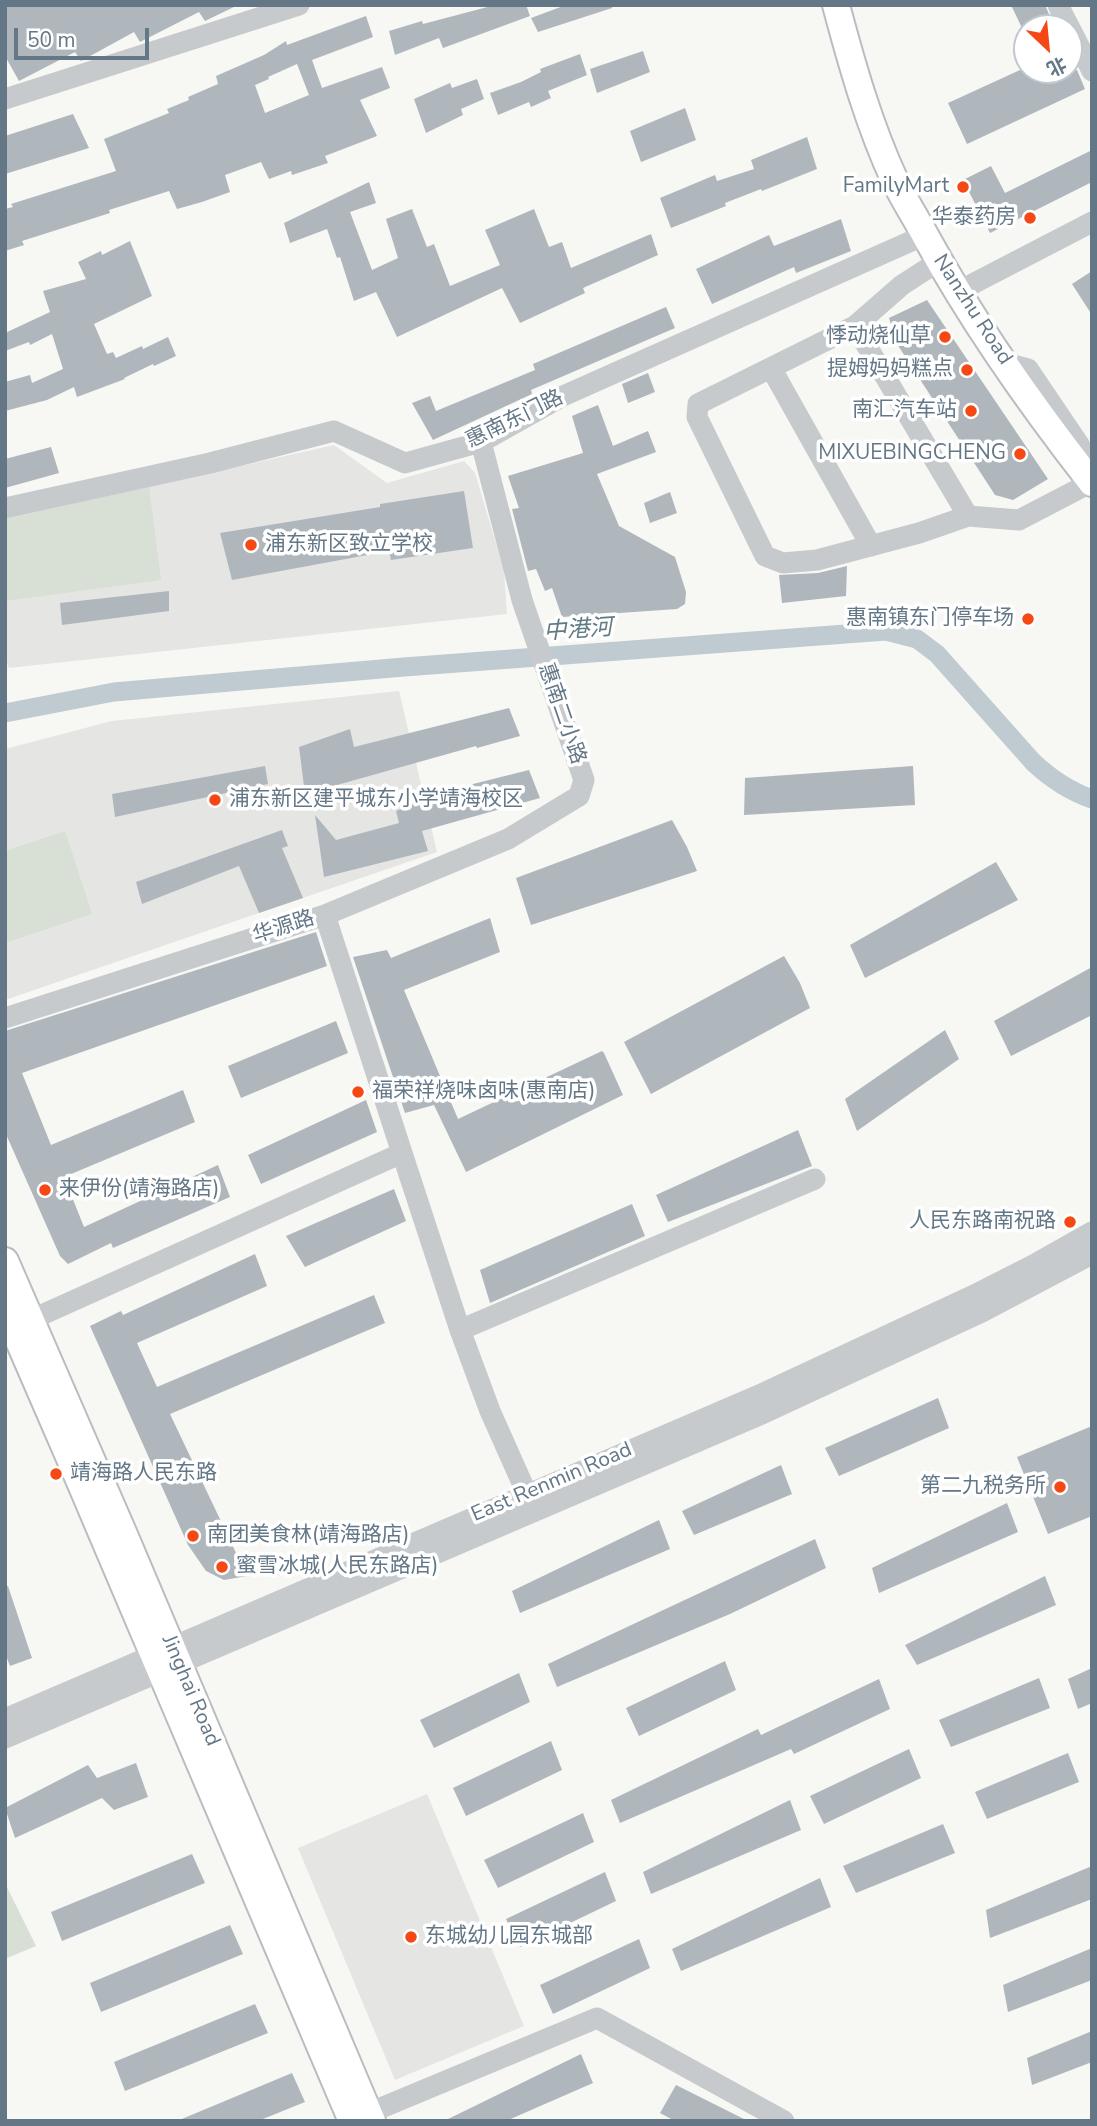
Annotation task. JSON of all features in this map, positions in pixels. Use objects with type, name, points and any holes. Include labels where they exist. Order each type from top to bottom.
[{"type":"main road","name":"Nanzhu Road","points":[[836,5],[858,83],[896,184],[957,292],[1046,424],[1088,478]]},
{"type":"main road","name":"Jinghai Road","points":[[5,1261],[14,1322],[166,1659],[361,2118]]},
{"type":"street","points":[[5,99],[299,5]]},
{"type":"street","points":[[1058,5],[1092,71]]},
{"type":"street","points":[[957,292],[1092,222]]},
{"type":"street","name":"惠南东门路","points":[[5,508],[210,463],[334,431],[405,463],[481,442],[563,396],[925,235]]},
{"type":"street","points":[[939,261],[902,285],[855,326],[698,404],[697,416],[765,556],[783,563],[817,560],[968,516],[1019,520],[1088,478]]},
{"type":"street","points":[[855,326],[968,516]]},
{"type":"street","points":[[771,368],[872,546]]},
{"type":"street","name":"惠南二小路","points":[[325,915],[508,839],[579,796],[584,780],[522,600],[481,442]]},
{"type":"street","name":"华源路","points":[[5,1018],[325,915],[460,1330],[490,1411],[527,1494]]},
{"type":"street","points":[[14,1322],[402,1153]]},
{"type":"street","points":[[460,1330],[815,1180]]},
{"type":"street","name":"East Renmin Road","points":[[5,1738],[166,1659],[527,1494],[847,1355],[984,1290],[1092,1232]]},
{"type":"street","name":"East Renmin Road","points":[[5,1718],[166,1659],[821,1387],[982,1312],[1092,1254]]},
{"type":"street","points":[[361,2118],[597,2018],[784,2121]]},
{"type":"shaded area","name":"浦东新区致立学校","points":[[334,445],[387,483],[464,461],[475,473],[504,570],[507,614],[9,668],[5,656],[5,519]]},
{"type":"shaded area","points":[[149,487],[161,580],[5,601],[5,519]]},
{"type":"shaded area","name":"浦东新区建平城东小学靖海校区","points":[[399,691],[437,852],[5,1000],[5,749],[112,721]]},
{"type":"shaded area","points":[[65,831],[92,914],[5,943],[5,851]]},
{"type":"shaded area","name":"东城幼儿园东城部","points":[[427,1794],[524,2026],[395,2080],[298,1848]]},
{"type":"shaded area","points":[[5,1883],[36,1946],[5,1959]]},
{"type":"building","points":[[5,5],[238,5],[205,21],[199,12],[140,42],[134,32],[81,61],[75,52],[19,81],[5,56]]},
{"type":"building","points":[[495,5],[526,5],[530,16],[443,48],[439,38],[395,55],[389,31]]},
{"type":"building","points":[[566,5],[612,5],[612,8],[538,32],[531,18]]},
{"type":"building","points":[[1011,5],[1045,5],[1049,14],[1015,14]]},
{"type":"building","points":[[366,16],[373,37],[312,60],[322,88],[382,67],[390,88],[360,100],[377,136],[325,156],[328,163],[292,175],[291,171],[269,179],[261,162],[225,175],[230,192],[202,202],[177,209],[169,191],[22,241],[24,245],[5,251],[5,209],[13,207],[11,204],[116,171],[104,139],[169,113],[167,109],[218,84],[216,76],[264,55],[286,41],[287,45]],"holes":[[[297,64],[309,95],[265,113],[255,85]]]},
{"type":"building","points":[[643,51],[650,72],[597,93],[590,69]]},
{"type":"building","points":[[580,54],[587,75],[548,91],[551,98],[531,107],[529,102],[498,115],[490,93],[521,82],[541,72],[540,69]]},
{"type":"building","points":[[1013,73],[1013,84],[1083,84],[1085,89],[967,144],[948,103]]},
{"type":"building","points":[[477,79],[484,99],[461,109],[463,115],[426,133],[414,99],[450,83],[452,88]]},
{"type":"building","points":[[685,108],[696,140],[641,162],[630,131]]},
{"type":"building","points":[[73,114],[89,148],[5,174],[5,136]]},
{"type":"building","points":[[807,137],[817,169],[725,203],[726,206],[671,228],[660,198],[715,175],[717,181],[754,169],[751,160]]},
{"type":"building","points":[[1092,150],[1092,182],[990,233],[963,180],[991,166],[1005,193]]},
{"type":"building","points":[[369,182],[376,203],[350,212],[372,270],[398,258],[386,219],[412,209],[427,247],[434,244],[450,286],[500,265],[485,230],[534,209],[549,247],[562,242],[571,268],[651,234],[658,255],[583,288],[585,293],[520,323],[502,288],[397,337],[376,292],[354,301],[340,257],[337,258],[327,229],[290,243],[284,223]]},
{"type":"building","points":[[841,219],[851,251],[796,273],[794,267],[712,304],[696,269],[769,235],[774,246]]},
{"type":"building","points":[[130,241],[152,296],[94,324],[107,354],[113,352],[116,358],[168,337],[176,356],[77,397],[74,387],[47,400],[5,411],[5,382],[30,375],[32,383],[63,369],[52,334],[30,345],[29,342],[5,351],[5,333],[50,312],[43,291],[86,279],[78,262],[101,251],[102,255]]},
{"type":"building","points":[[1092,271],[1092,315],[1072,284]]},
{"type":"building","name":"南汇汽车站","points":[[927,300],[1048,479],[1013,500],[995,495],[897,344],[889,318]]},
{"type":"building","points":[[666,307],[675,328],[531,390],[532,394],[433,440],[412,403],[430,396],[436,411],[535,370],[533,364]]},
{"type":"building","points":[[648,373],[655,392],[628,403],[622,384]]},
{"type":"building","points":[[598,405],[613,446],[648,431],[656,452],[597,474],[619,526],[675,557],[686,592],[685,604],[677,609],[562,617],[552,588],[545,591],[536,569],[528,571],[512,509],[519,508],[508,476],[583,453],[572,416]]},
{"type":"building","points":[[51,447],[59,473],[5,488],[5,459]]},
{"type":"building","points":[[464,491],[473,548],[391,560],[389,551],[232,580],[220,533]]},
{"type":"building","points":[[670,492],[677,513],[650,523],[644,503]]},
{"type":"building","points":[[847,566],[846,596],[782,603],[779,575],[818,573]]},
{"type":"building","points":[[169,591],[169,611],[62,625],[60,603]]},
{"type":"building","points":[[509,708],[520,736],[305,794],[299,747],[350,729],[354,747]]},
{"type":"building","points":[[265,766],[268,784],[115,817],[112,794]]},
{"type":"building","points":[[913,766],[915,805],[744,815],[745,778]]},
{"type":"building","points":[[529,770],[540,798],[422,831],[428,851],[324,877],[315,815],[336,840],[399,823],[396,811],[437,793]]},
{"type":"building","points":[[672,820],[697,871],[531,925],[516,878]]},
{"type":"building","points":[[282,830],[288,846],[282,848],[303,898],[259,913],[239,866],[142,904],[136,882]]},
{"type":"building","points":[[996,862],[1018,900],[865,978],[850,945]]},
{"type":"building","points":[[490,918],[500,952],[404,990],[458,1119],[602,1051],[623,1095],[466,1172],[434,1105],[405,1113],[353,957],[387,950],[391,958]]},
{"type":"building","points":[[316,932],[327,966],[22,1073],[51,1145],[183,1090],[195,1122],[64,1177],[84,1227],[218,1165],[230,1197],[113,1248],[111,1243],[68,1264],[60,1256],[5,1132],[5,1031]]},
{"type":"building","points":[[784,956],[800,983],[810,1008],[651,1094],[624,1042]]},
{"type":"building","points":[[1092,967],[1092,1015],[1011,1056],[994,1021]]},
{"type":"building","points":[[336,1021],[348,1053],[241,1098],[228,1066]]},
{"type":"building","points":[[945,1030],[959,1059],[857,1131],[845,1099]]},
{"type":"building","points":[[366,1100],[377,1132],[261,1184],[248,1155]]},
{"type":"building","points":[[798,1130],[812,1166],[668,1222],[656,1195]]},
{"type":"building","points":[[394,1189],[406,1221],[305,1267],[286,1236]]},
{"type":"building","points":[[632,1204],[645,1236],[490,1303],[480,1270]]},
{"type":"building","points":[[255,1254],[267,1286],[137,1343],[157,1387],[374,1295],[385,1323],[170,1414],[247,1576],[224,1580],[206,1571],[188,1545],[90,1326],[121,1311],[123,1315]]},
{"type":"building","points":[[938,1398],[949,1428],[839,1476],[825,1448]]},
{"type":"building","name":"第二九税务所","points":[[1092,1426],[1092,1516],[1048,1534],[1017,1457]]},
{"type":"building","points":[[781,1465],[792,1494],[694,1535],[682,1511]]},
{"type":"building","points":[[1007,1503],[1018,1532],[879,1593],[872,1568]]},
{"type":"building","points":[[659,1520],[670,1549],[520,1613],[512,1591]]},
{"type":"building","points":[[815,1539],[826,1568],[730,1614],[557,1687],[548,1664]]},
{"type":"building","points":[[1045,1576],[1056,1605],[917,1665],[905,1645]]},
{"type":"building","points":[[8,1586],[32,1658],[10,1666],[5,1653],[5,1587]]},
{"type":"building","points":[[725,1661],[736,1690],[639,1736],[626,1708]]},
{"type":"building","points":[[1092,1668],[1092,1703],[1078,1709],[1068,1679]]},
{"type":"building","points":[[519,1673],[530,1702],[434,1748],[420,1720]]},
{"type":"building","points":[[1039,1678],[1050,1708],[951,1747],[939,1720]]},
{"type":"building","points":[[879,1679],[890,1709],[794,1754],[791,1749],[620,1823],[611,1800],[758,1729],[761,1735]]},
{"type":"building","points":[[551,1741],[562,1770],[466,1816],[453,1788]]},
{"type":"building","points":[[909,1749],[921,1778],[824,1824],[810,1796]]},
{"type":"building","points":[[1068,1753],[1079,1782],[987,1819],[975,1792]]},
{"type":"building","points":[[136,1763],[148,1797],[114,1810],[102,1798],[15,1838],[5,1808],[88,1765],[97,1778]]},
{"type":"building","points":[[790,1800],[801,1830],[651,1894],[643,1872]]},
{"type":"building","points":[[583,1813],[594,1842],[498,1888],[484,1860]]},
{"type":"building","points":[[943,1824],[955,1853],[856,1893],[843,1866]]},
{"type":"building","points":[[192,1854],[205,1883],[62,1941],[51,1912]]},
{"type":"building","points":[[1092,1866],[1092,1899],[990,1938],[986,1910]]},
{"type":"building","points":[[605,1872],[616,1901],[520,1947],[506,1919]]},
{"type":"building","points":[[820,1878],[831,1907],[681,1971],[672,1949]]},
{"type":"building","points":[[230,1925],[243,1954],[101,2012],[90,1983]]},
{"type":"building","points":[[639,1939],[650,1968],[553,2014],[540,1985]]},
{"type":"building","points":[[1092,1948],[1092,1980],[1008,2012],[1003,1985]]},
{"type":"building","points":[[255,2004],[268,2033],[125,2091],[114,2062]]},
{"type":"building","points":[[1092,2031],[1092,2062],[1032,2085],[1027,2058]]},
{"type":"building","points":[[581,2054],[593,2083],[506,2121],[444,2121]]},
{"type":"building","points":[[292,2073],[305,2102],[258,2121],[177,2121]]},
{"type":"building","points":[[676,2085],[748,2121],[675,2121],[660,2113]]},
{"type":"waterway","name":"中港河","points":[[5,713],[114,692],[886,631],[917,639],[937,654],[1033,762],[1061,784],[1092,799]]},
{"type":"place","name":"FamilyMart","points":[[963,187]]},
{"type":"place","name":"华泰药房","points":[[1030,218]]},
{"type":"place","name":"悸动烧仙草","points":[[945,337]]},
{"type":"place","name":"提姆妈妈糕点","points":[[967,370]]},
{"type":"place","name":"南汇汽车站","points":[[971,411]]},
{"type":"place","name":"MIXUEBINGCHENG","points":[[1020,454]]},
{"type":"place","name":"浦东新区致立学校","points":[[251,545]]},
{"type":"place","name":"惠南镇东门停车场","points":[[1028,619]]},
{"type":"place","name":"浦东新区建平城东小学靖海校区","points":[[215,800]]},
{"type":"place","name":"福荣祥烧味卤味(惠南店)","points":[[358,1092]]},
{"type":"place","name":"来伊份(靖海路店)","points":[[45,1190]]},
{"type":"place","name":"人民东路南祝路","points":[[1070,1222]]},
{"type":"place","name":"靖海路人民东路","points":[[56,1474]]},
{"type":"place","name":"第二九税务所","points":[[1060,1487]]},
{"type":"place","name":"南团美食林(靖海路店)","points":[[193,1536]]},
{"type":"place","name":"蜜雪冰城(人民东路店)","points":[[222,1567]]},
{"type":"place","name":"东城幼儿园东城部","points":[[411,1937]]}]
